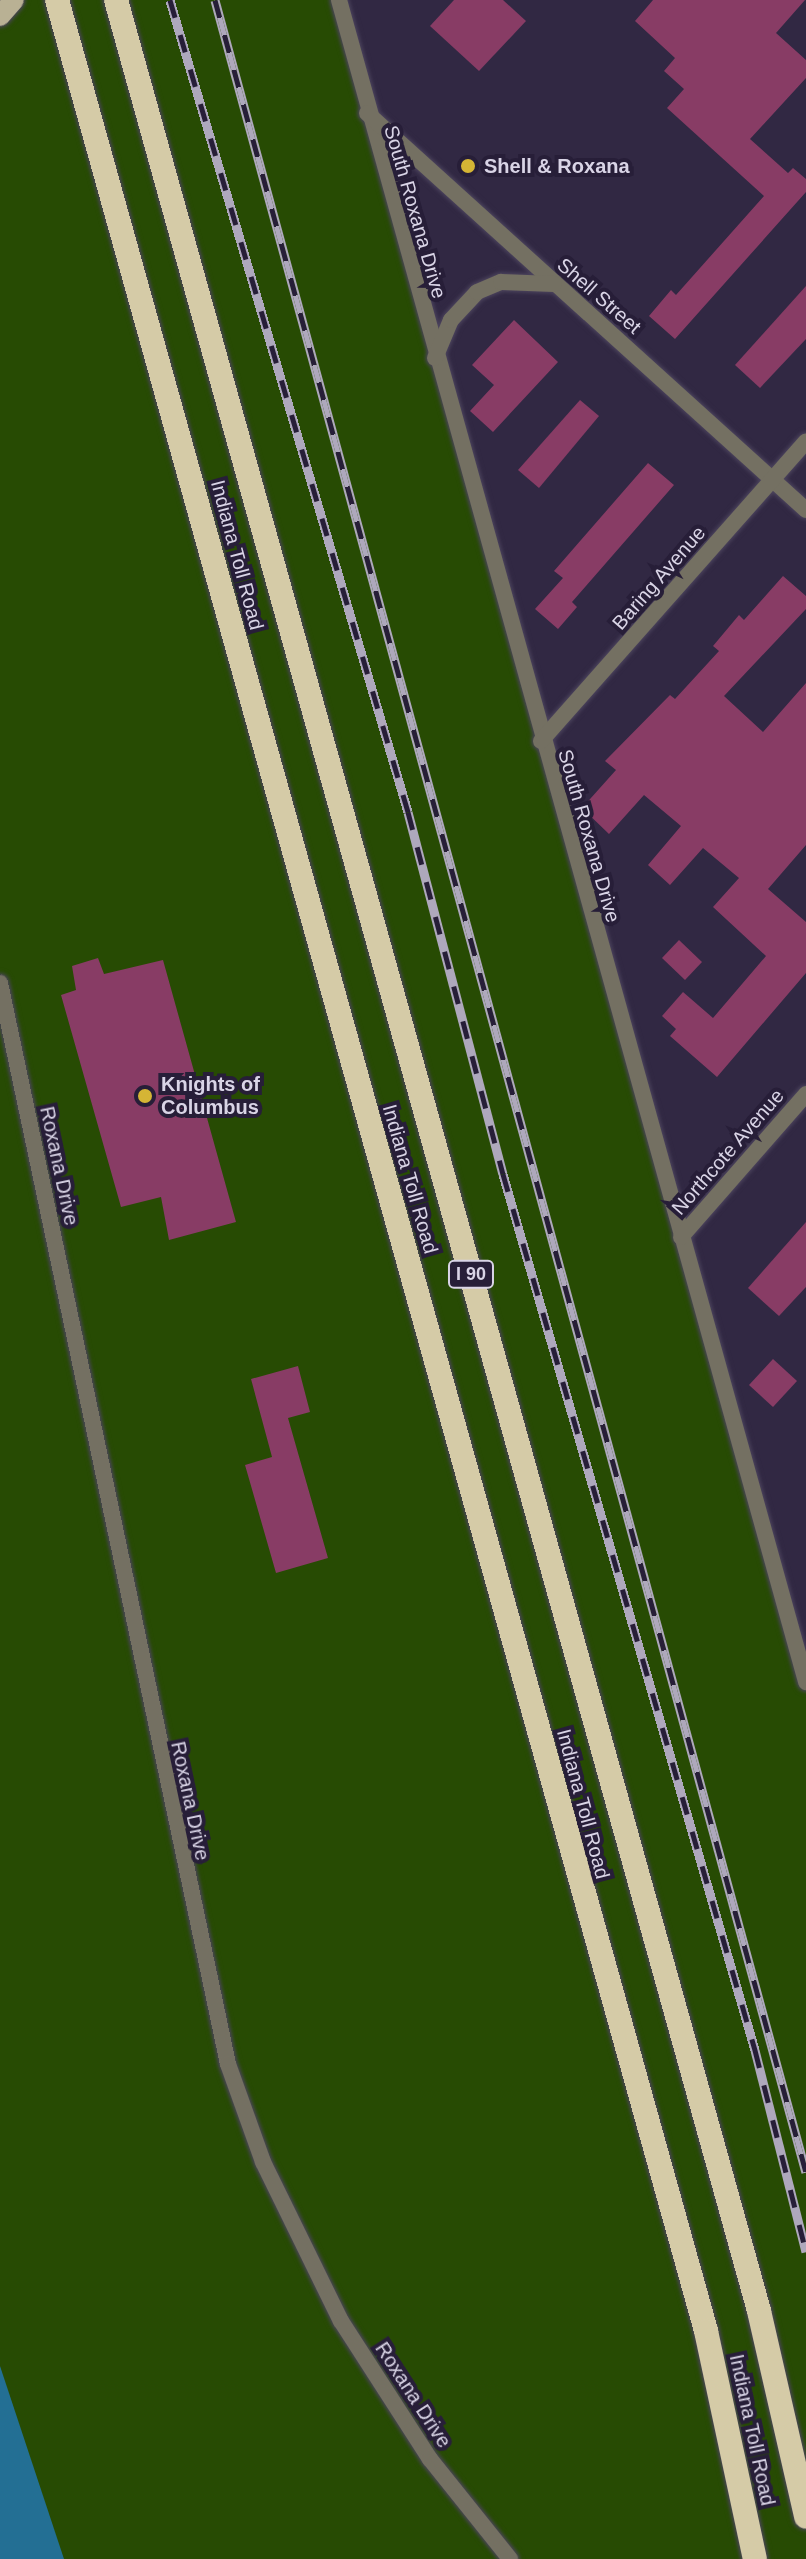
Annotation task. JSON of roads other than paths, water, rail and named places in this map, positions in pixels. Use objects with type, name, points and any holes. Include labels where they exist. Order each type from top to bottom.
[{"type":"highway","name":"Indiana Toll Road","points":[[57,0],[706,2331],[755,2559]]},
{"type":"highway","name":"Indiana Toll Road","points":[[116,0],[755,2296],[806,2517]]},
{"type":"main road","points":[[0,16],[14,0]]},
{"type":"street","name":"South Roxana Drive","points":[[339,0],[366,112],[806,1682]]},
{"type":"street","name":"Shell Street","points":[[366,112],[806,510]]},
{"type":"street","points":[[435,358],[451,320],[477,292],[501,282],[554,284]]},
{"type":"street","name":"Baring Avenue","points":[[541,741],[806,441]]},
{"type":"street","name":"Roxana Drive","points":[[0,983],[228,2064],[279,2197],[341,2321],[430,2459],[510,2559]]},
{"type":"street","name":"Northcote Avenue","points":[[681,1237],[806,1094]]},
{"type":"water","points":[[0,2366],[64,2559],[0,2559]]},
{"type":"railway","points":[[170,0],[408,812],[503,1174],[755,2050],[806,2252]]},
{"type":"railway","points":[[215,0],[806,2172]]},
{"type":"place","name":"Shell & Roxana","points":[[468,166]]},
{"type":"place","name":"Knights of Columbus","points":[[145,1096]]}]
